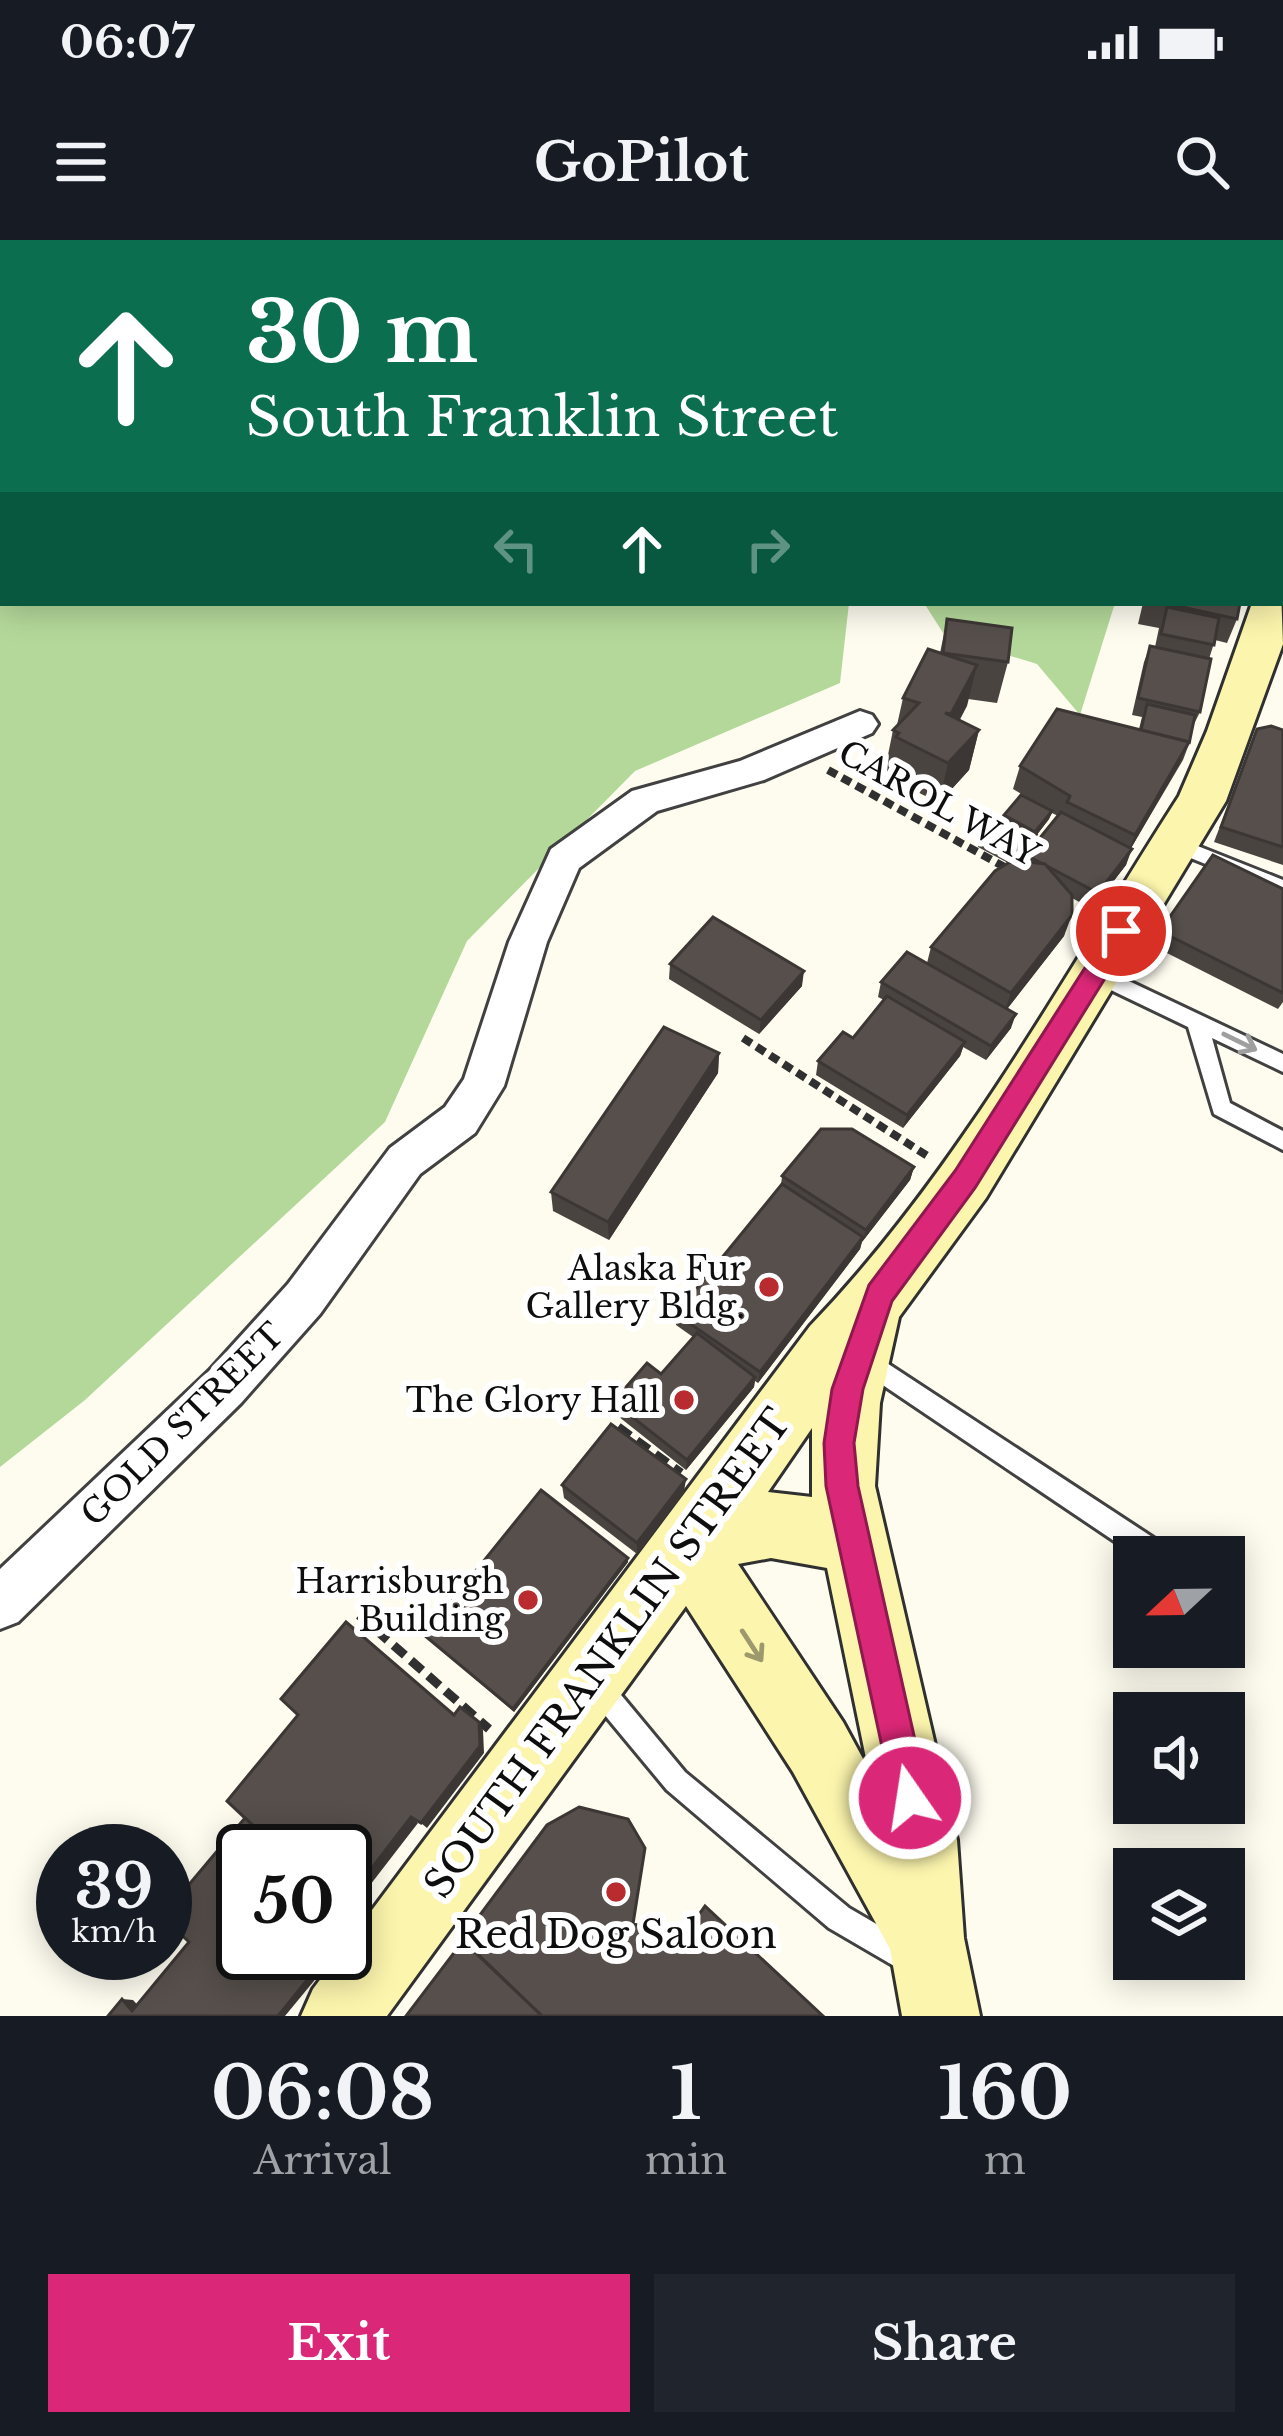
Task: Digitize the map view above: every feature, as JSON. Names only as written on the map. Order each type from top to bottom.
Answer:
[{"type":"main road","name":"SOUTH FRANKLIN STREET","points":[[340,2016],[832,1346],[880,1295],[965,1180],[1201,801],[1232,731],[1273,606]]},
{"type":"main road","name":"SOUTH FRANKLIN STREET","points":[[880,1295],[848,1389],[839,1443],[853,1546],[920,1840],[933,1975]]},
{"type":"main road","points":[[853,1546],[807,1525],[777,1522],[742,1528],[688,1548],[818,1747],[933,1975]]},
{"type":"street","name":"GOLD STREET","points":[[0,1604],[225,1387],[304,1299],[405,1161],[460,1120],[483,1086],[528,941],[564,859],[645,801],[752,771],[860,724]]},
{"type":"lane","points":[[1174,844],[1283,888]]},
{"type":"lane","points":[[1095,974],[1283,1063]]},
{"type":"lane","points":[[1197,1022],[1221,1108],[1283,1142]]},
{"type":"lane","points":[[860,1356],[1129,1536]]},
{"type":"lane","points":[[589,1678],[617,1704],[676,1781],[839,1918],[933,1975]]},
{"type":"path","name":"CAROL WAY","points":[[796,752],[1020,875]]},
{"type":"path","points":[[742,1039],[965,1180]]},
{"type":"path","points":[[617,1427],[685,1476]]},
{"type":"path","points":[[359,1615],[502,1741]]},
{"type":"green space","points":[[0,606],[849,606],[840,683],[635,771],[467,941],[385,1122],[85,1400],[0,1467]]},
{"type":"green space","points":[[926,606],[1114,606],[1080,715],[1037,664],[945,636]]},
{"type":"building","points":[[1177,606],[1239,606],[1237,619]]},
{"type":"building","points":[[1167,607],[1219,618],[1214,645],[1161,634]]},
{"type":"building","points":[[947,619],[1012,628],[1008,662],[943,653]]},
{"type":"building","points":[[1150,646],[1211,659],[1200,712],[1138,698]]},
{"type":"building","points":[[928,649],[977,665],[951,714],[945,713],[979,730],[948,763],[896,737],[899,733],[893,730],[919,703],[903,698]]},
{"type":"building","points":[[1147,704],[1195,715],[1189,744],[1141,730]]},
{"type":"building","points":[[1057,709],[1189,742],[1135,835],[1067,802],[1070,796],[1020,766]]},
{"type":"building","points":[[1257,729],[1283,730],[1283,847],[1221,827]]},
{"type":"building","points":[[1021,795],[1052,811],[1035,832],[1004,815]]},
{"type":"building","points":[[1061,812],[1132,849],[1098,893],[1026,855]]},
{"type":"building","points":[[1000,817],[1036,835],[1016,858],[981,839]]},
{"type":"building","points":[[1213,855],[1283,889],[1283,993],[1160,931]]},
{"type":"building","points":[[1013,860],[1045,864],[1072,895],[1072,915],[1011,993],[931,947],[995,871]]},
{"type":"building","points":[[713,917],[804,971],[761,1020],[670,964]]},
{"type":"building","points":[[907,952],[1016,1014],[991,1046],[881,982]]},
{"type":"building","points":[[887,996],[965,1042],[907,1115],[818,1061],[843,1032],[853,1038]]},
{"type":"building","points":[[664,1027],[719,1053],[608,1222],[551,1192]]},
{"type":"building","points":[[821,1129],[852,1129],[914,1167],[866,1230],[782,1176]]},
{"type":"building","name":"Alaska Fur Gallery Bldg.","points":[[782,1184],[863,1237],[760,1372],[676,1314]]},
{"type":"building","name":"The Glory Hall","points":[[697,1333],[755,1377],[687,1460],[613,1402],[647,1363],[661,1374]]},
{"type":"building","points":[[611,1424],[686,1479],[637,1543],[562,1485]]},
{"type":"building","name":"Harrisburgh Building","points":[[541,1490],[628,1558],[513,1709],[424,1635]]},
{"type":"building","points":[[346,1622],[454,1715],[460,1707],[479,1722],[480,1746],[421,1823],[411,1817],[372,1868],[372,1824],[251,1824],[227,1801],[298,1715],[281,1699]]},
{"type":"building","points":[[579,1807],[628,1819],[645,1848],[633,1924],[685,1934],[705,1906],[823,2016],[542,2016],[462,1939],[547,1825]]},
{"type":"building","points":[[216,1852],[216,1980],[307,1980],[278,2016],[108,2016],[122,1999],[132,2011],[158,1980],[192,1980],[192,1881]]},
{"type":"building","points":[[463,1941],[542,2016],[406,2016]]},
{"type":"place","name":"Alaska Fur Gallery Bldg.","points":[[769,1287]]},
{"type":"place","name":"The Glory Hall","points":[[684,1400]]},
{"type":"place","name":"Harrisburgh Building","points":[[528,1600]]},
{"type":"place","name":"Red Dog Saloon","points":[[616,1892]]},
{"type":"route","points":[[910,1798],[842,1486],[839,1443],[848,1389],[880,1295],[965,1180],[1121,931]]}]
